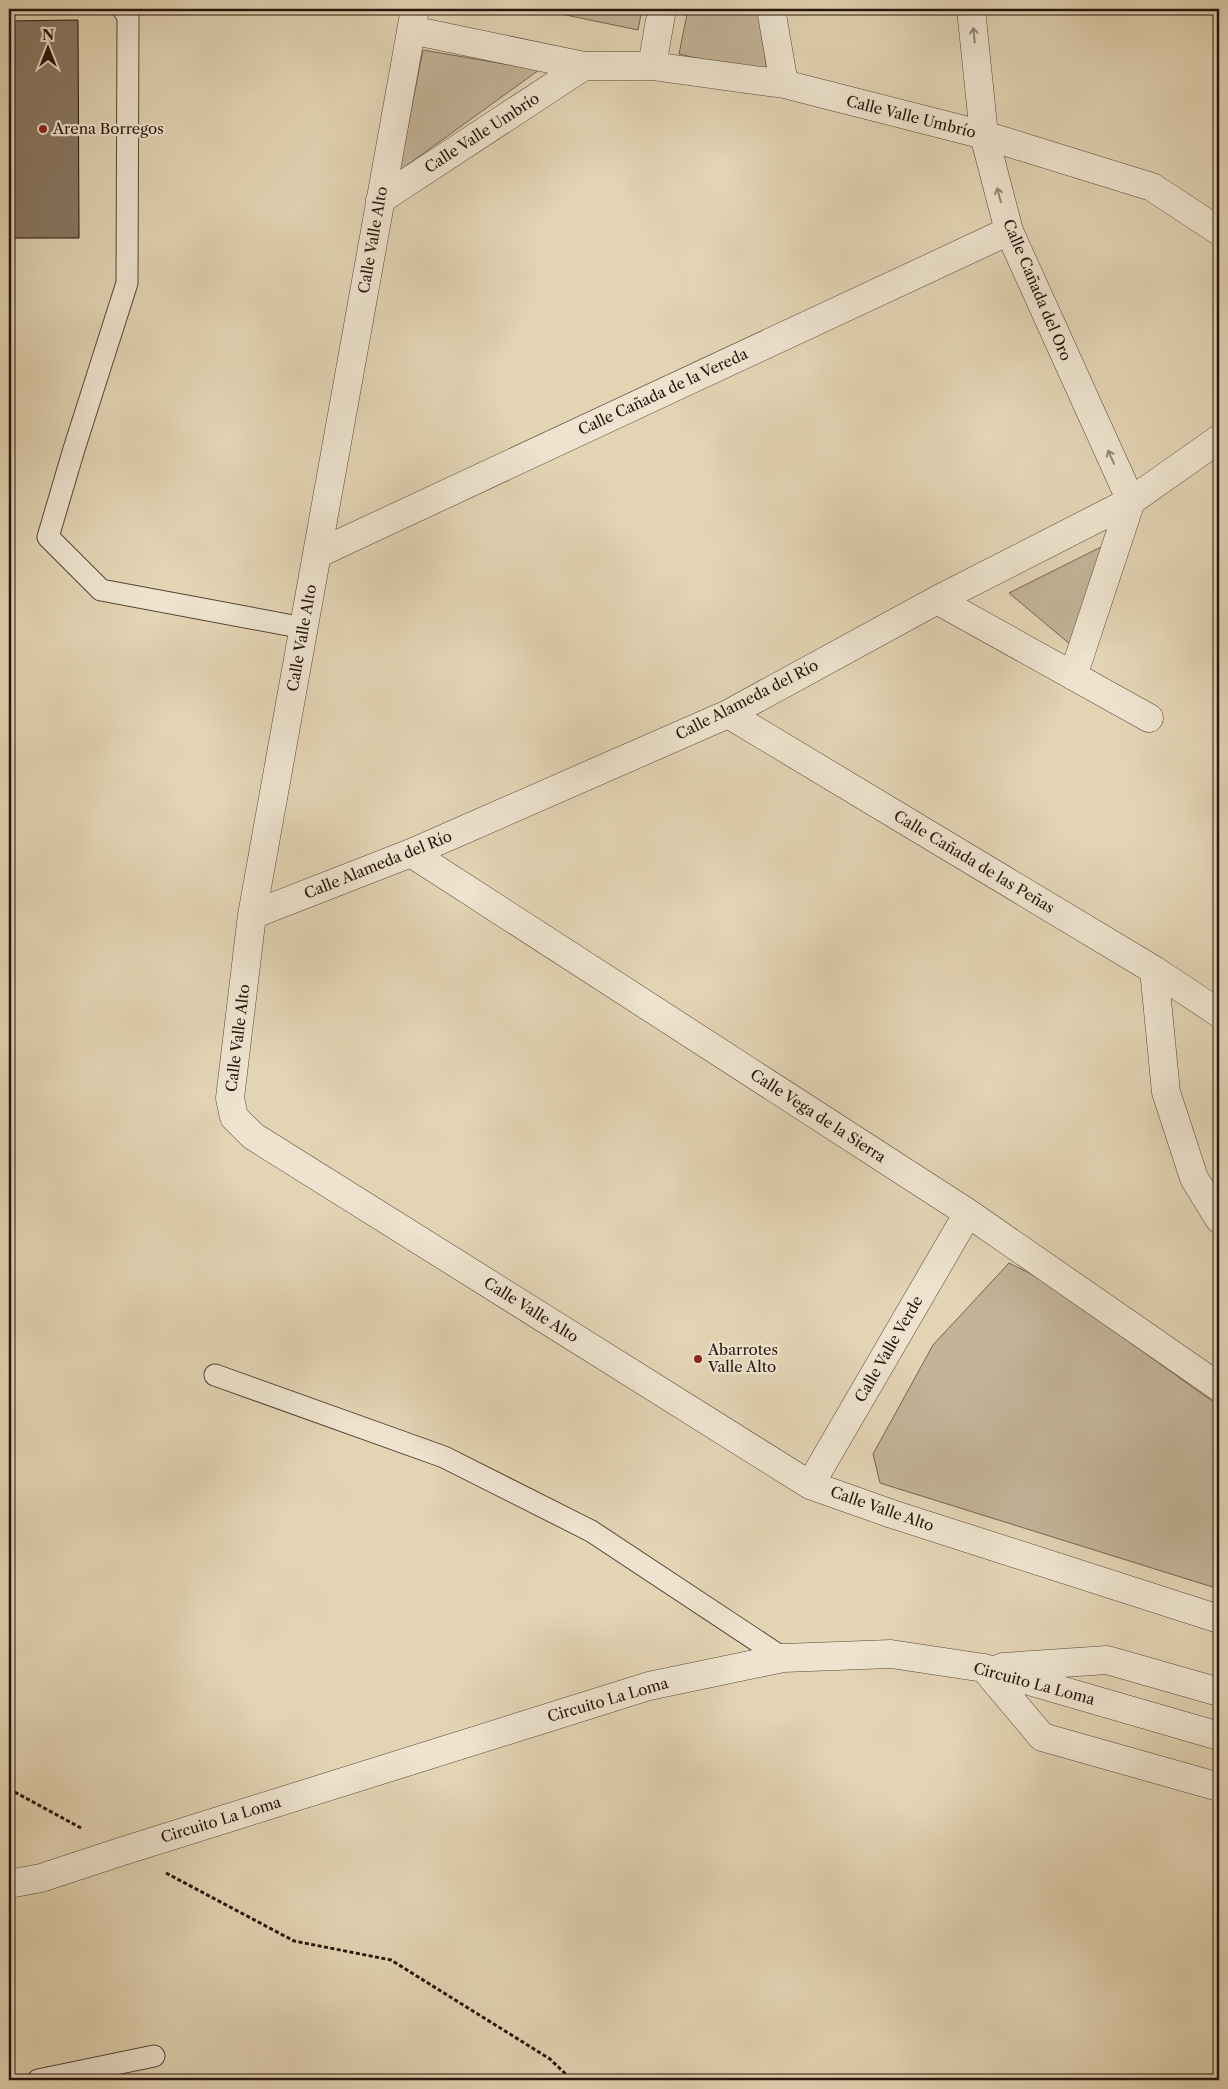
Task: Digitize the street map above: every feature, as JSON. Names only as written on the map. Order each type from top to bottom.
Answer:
[{"type":"street","points":[[652,66],[662,9]]},
{"type":"street","points":[[771,9],[784,84]]},
{"type":"street","name":"Calle Cañada del Oro","points":[[971,9],[984,135],[1008,231],[1131,501]]},
{"type":"street","name":"Calle Valle Alto","points":[[413,20],[252,915],[230,1098],[234,1117],[252,1136],[810,1485],[901,1517],[1219,1619]]},
{"type":"street","name":"Calle Valle Umbrío","points":[[413,20],[584,66],[652,66],[784,84],[984,135],[1152,187],[1219,231]]},
{"type":"street","name":"Calle Valle Umbrío","points":[[380,200],[584,66]]},
{"type":"street","name":"Calle Cañada de la Vereda","points":[[317,554],[1008,231]]},
{"type":"street","name":"Calle Alameda del Río","points":[[252,915],[411,853],[728,714],[937,600],[1131,501],[1216,448]]},
{"type":"street","points":[[1073,676],[1131,501]]},
{"type":"street","points":[[937,600],[1149,718]]},
{"type":"street","name":"Calle Cañada de las Peñas","points":[[728,714],[1154,970],[1219,1013]]},
{"type":"street","name":"Calle Vega de la Sierra","points":[[411,853],[968,1214],[1219,1386]]},
{"type":"street","points":[[1154,970],[1166,1092],[1194,1178],[1219,1219]]},
{"type":"street","name":"Calle Valle Verde","points":[[810,1485],[968,1214]]},
{"type":"street","name":"Circuito La Loma","points":[[9,1884],[41,1878],[123,1850],[649,1686],[783,1658],[891,1654],[984,1668],[1219,1736]]},
{"type":"street","points":[[984,1668],[1107,1660],[1219,1692]]},
{"type":"street","points":[[984,1668],[1042,1737],[1219,1787]]},
{"type":"lane","points":[[122,9],[128,17],[127,283],[48,537],[101,590],[304,628]]},
{"type":"lane","points":[[215,1375],[444,1457],[591,1531],[783,1658]]},
{"type":"lane","points":[[38,2080],[154,2056]]},
{"type":"path","points":[[9,1789],[294,1941],[392,1960],[550,2059],[572,2080]]},
{"type":"shaded area","points":[[537,9],[642,9],[638,30]]},
{"type":"shaded area","points":[[688,9],[760,9],[767,74],[679,54]]},
{"type":"shaded area","points":[[423,50],[539,70],[399,171]]},
{"type":"shaded area","points":[[1107,544],[1077,650],[1009,593]]},
{"type":"shaded area","points":[[1009,1263],[1043,1280],[1219,1406],[1219,1589],[880,1483],[873,1454],[933,1345]]},
{"type":"building","name":"Arena Borregos","points":[[78,20],[79,238],[9,238],[9,21]]},
{"type":"place","name":"Arena Borregos","points":[[43,129]]},
{"type":"place","name":"Abarrotes Valle Alto","points":[[698,1359]]}]
